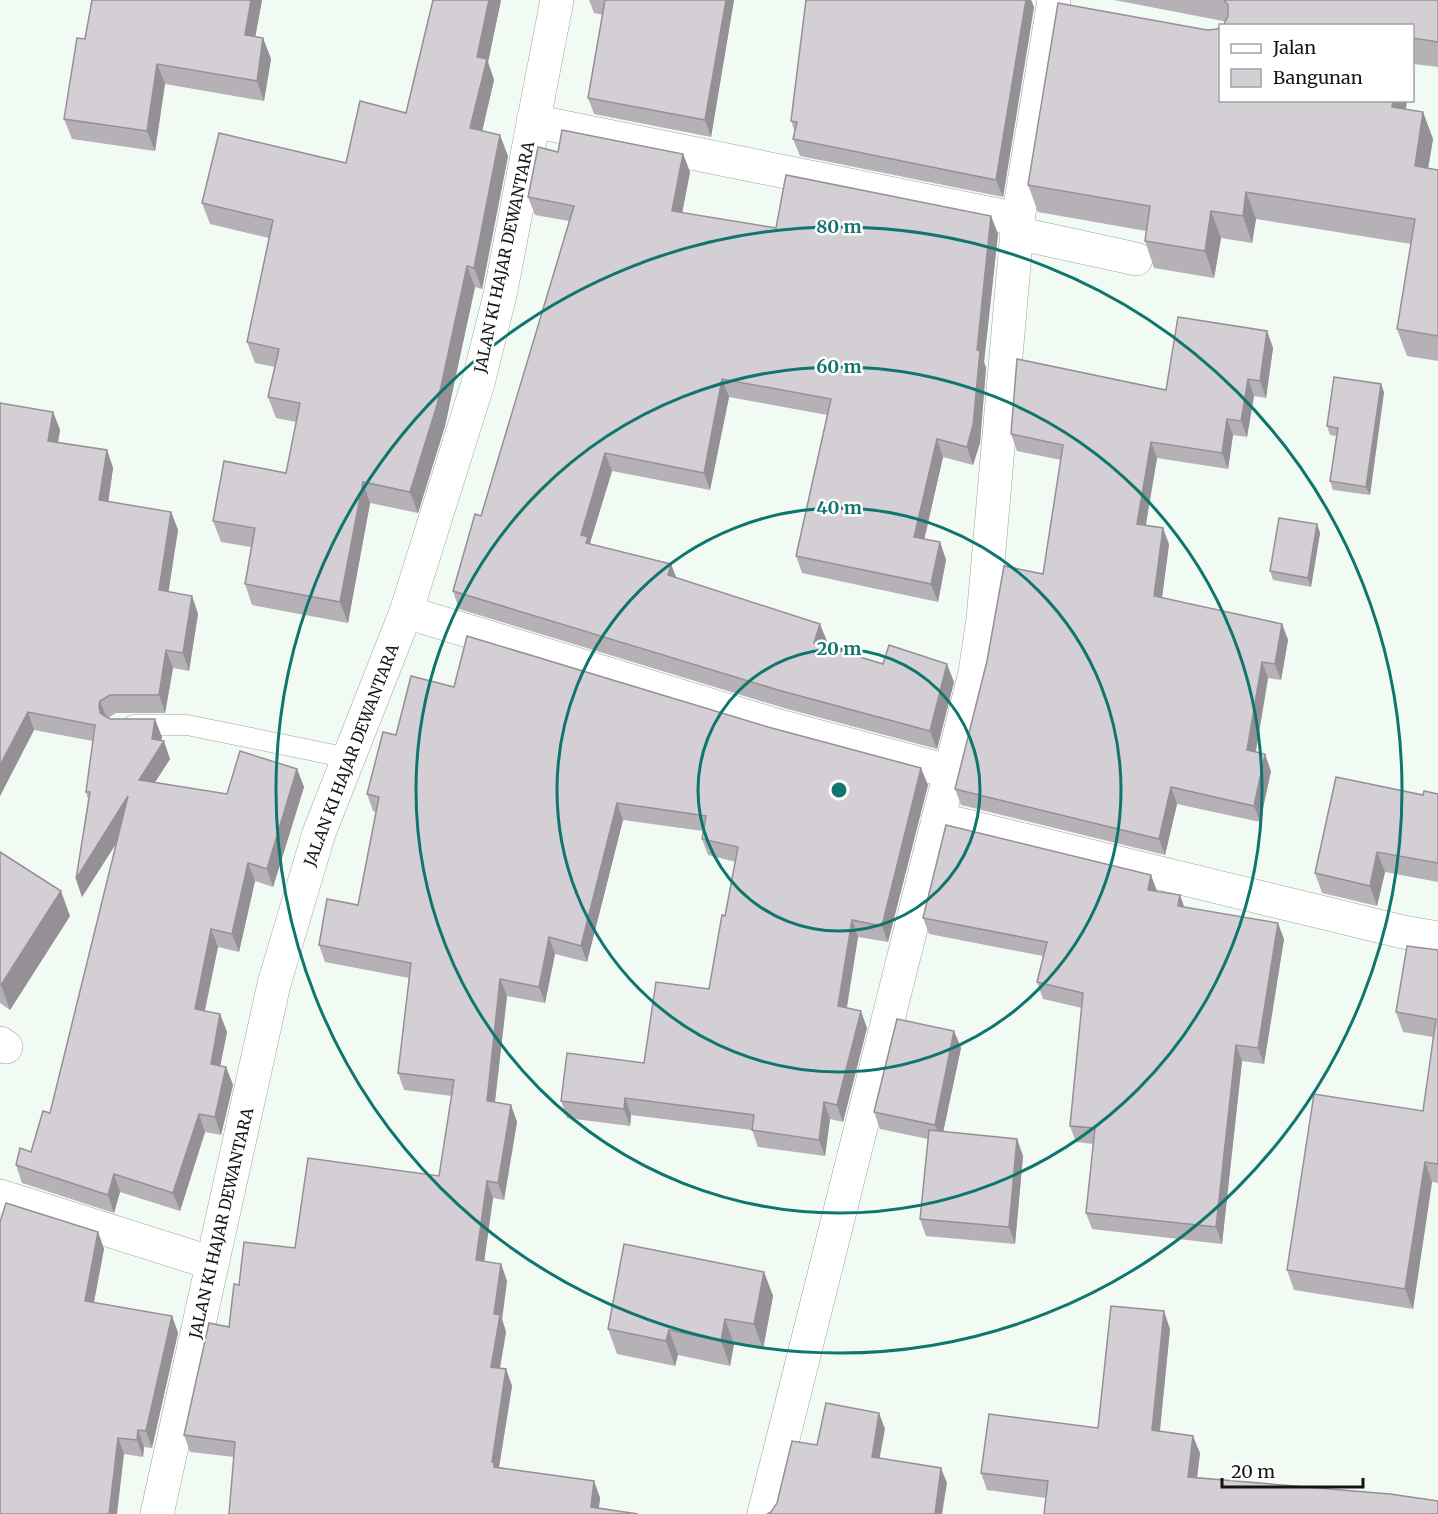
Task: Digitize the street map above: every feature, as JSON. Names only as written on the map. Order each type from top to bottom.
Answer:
[{"type":"street","name":"JALAN KI HAJAR DEWANTARA","points":[[157,1514],[274,984],[319,833],[406,612],[478,382],[500,295],[557,0]]},
{"type":"street","points":[[764,1514],[975,673],[983,619],[1018,226],[1054,4],[1087,14]]},
{"type":"street","points":[[533,121],[1018,226],[1136,260]]},
{"type":"street","points":[[406,612],[779,726],[951,772]]},
{"type":"street","points":[[938,819],[1403,932],[1438,938]]},
{"type":"street","points":[[0,1196],[212,1263]]},
{"type":"lane","points":[[117,725],[187,725],[349,758]]},
{"type":"building","points":[[92,0],[251,0],[245,35],[263,38],[257,81],[157,64],[147,131],[64,119],[77,38],[85,39]]},
{"type":"building","points":[[433,0],[489,0],[477,57],[487,59],[470,128],[500,135],[474,268],[467,266],[437,405],[410,492],[363,482],[340,602],[245,584],[255,528],[213,521],[224,461],[286,473],[300,403],[268,397],[279,349],[247,342],[273,220],[202,203],[219,133],[346,163],[360,101],[406,113]]},
{"type":"building","points":[[605,0],[726,0],[705,120],[588,98]]},
{"type":"building","points":[[806,0],[1026,0],[996,180],[793,139],[797,122],[791,121]]},
{"type":"building","points":[[1224,0],[1438,0],[1438,42],[1414,38],[1414,24],[1224,24],[1228,16],[1228,5]]},
{"type":"building","points":[[1058,3],[1207,30],[1219,28],[1219,102],[1393,102],[1392,107],[1423,112],[1415,166],[1438,170],[1438,336],[1397,329],[1415,219],[1246,192],[1243,216],[1211,211],[1205,251],[1145,241],[1150,206],[1028,185]]},
{"type":"building","points":[[562,130],[683,154],[672,211],[776,228],[786,175],[991,216],[977,350],[980,351],[973,425],[967,447],[937,439],[914,537],[940,542],[931,584],[796,556],[831,399],[722,379],[704,473],[605,453],[581,535],[588,537],[586,543],[671,564],[668,575],[820,624],[814,643],[883,664],[889,645],[947,664],[930,731],[778,690],[453,591],[475,514],[481,516],[574,206],[528,197],[538,147],[558,152]]},
{"type":"building","points":[[1178,317],[1267,331],[1260,381],[1248,379],[1241,421],[1227,419],[1222,453],[1151,442],[1137,524],[1163,528],[1154,596],[1282,624],[1275,664],[1262,662],[1247,750],[1265,754],[1254,806],[1171,787],[1159,839],[955,789],[987,661],[1004,566],[1043,574],[1063,445],[1011,434],[1017,359],[1166,390]]},
{"type":"building","points":[[1334,377],[1381,384],[1366,487],[1330,481],[1338,428],[1327,426]]},
{"type":"building","points":[[0,403],[53,412],[48,441],[107,450],[99,500],[171,512],[159,590],[192,596],[183,653],[166,650],[159,695],[110,695],[100,701],[99,706],[100,713],[110,719],[155,719],[152,739],[164,741],[139,780],[227,794],[240,751],[297,769],[267,869],[248,863],[232,934],[211,929],[195,1009],[220,1014],[211,1064],[226,1067],[215,1117],[199,1114],[173,1193],[114,1174],[108,1195],[16,1165],[20,1148],[31,1152],[43,1111],[50,1113],[128,796],[76,879],[90,792],[86,792],[95,725],[28,712],[0,765]]},
{"type":"building","points":[[1279,518],[1317,524],[1308,578],[1270,571]]},
{"type":"building","points":[[467,636],[768,727],[921,768],[882,926],[852,920],[838,1006],[861,1011],[837,1105],[824,1102],[819,1140],[752,1130],[754,1115],[625,1098],[624,1109],[561,1101],[567,1053],[644,1063],[656,982],[709,989],[722,915],[725,916],[738,847],[702,839],[706,816],[617,803],[581,946],[549,937],[539,987],[500,979],[487,1101],[511,1105],[498,1183],[487,1181],[476,1260],[501,1264],[494,1314],[500,1315],[491,1367],[506,1369],[492,1462],[494,1462],[494,1467],[594,1481],[591,1507],[638,1514],[229,1514],[235,1442],[184,1435],[209,1323],[229,1327],[234,1284],[239,1285],[244,1242],[295,1248],[308,1158],[439,1176],[454,1080],[398,1073],[411,963],[319,945],[327,899],[358,905],[379,797],[367,794],[383,732],[396,735],[411,676],[454,687]]},
{"type":"building","points":[[1336,777],[1423,795],[1424,791],[1438,794],[1438,863],[1377,852],[1370,886],[1315,873]]},
{"type":"building","points":[[946,825],[1151,875],[1148,890],[1180,895],[1178,906],[1278,923],[1258,1048],[1236,1045],[1216,1227],[1086,1213],[1095,1128],[1070,1126],[1083,993],[1037,982],[1047,942],[923,918]]},
{"type":"building","points":[[0,852],[61,891],[1,985],[0,984]]},
{"type":"building","points":[[1407,946],[1438,950],[1438,1164],[1425,1162],[1405,1289],[1287,1270],[1314,1094],[1423,1111],[1436,1019],[1396,1012]]},
{"type":"building","points":[[897,1019],[954,1031],[935,1125],[874,1112]]},
{"type":"building","points":[[929,1130],[1017,1139],[1009,1227],[920,1219]]},
{"type":"building","points":[[6,1203],[98,1232],[85,1301],[172,1316],[146,1431],[138,1430],[137,1440],[118,1438],[109,1514],[0,1514],[0,1222]]},
{"type":"building","points":[[624,1244],[764,1272],[754,1324],[725,1319],[721,1341],[669,1330],[666,1341],[608,1329]]},
{"type":"building","points":[[1111,1306],[1164,1311],[1152,1430],[1193,1436],[1188,1477],[1390,1494],[1438,1501],[1438,1514],[1044,1514],[1048,1481],[981,1473],[989,1414],[1098,1428]]},
{"type":"building","points":[[826,1403],[879,1413],[872,1457],[941,1468],[935,1514],[767,1514],[777,1503],[792,1441],[817,1445]]}]
